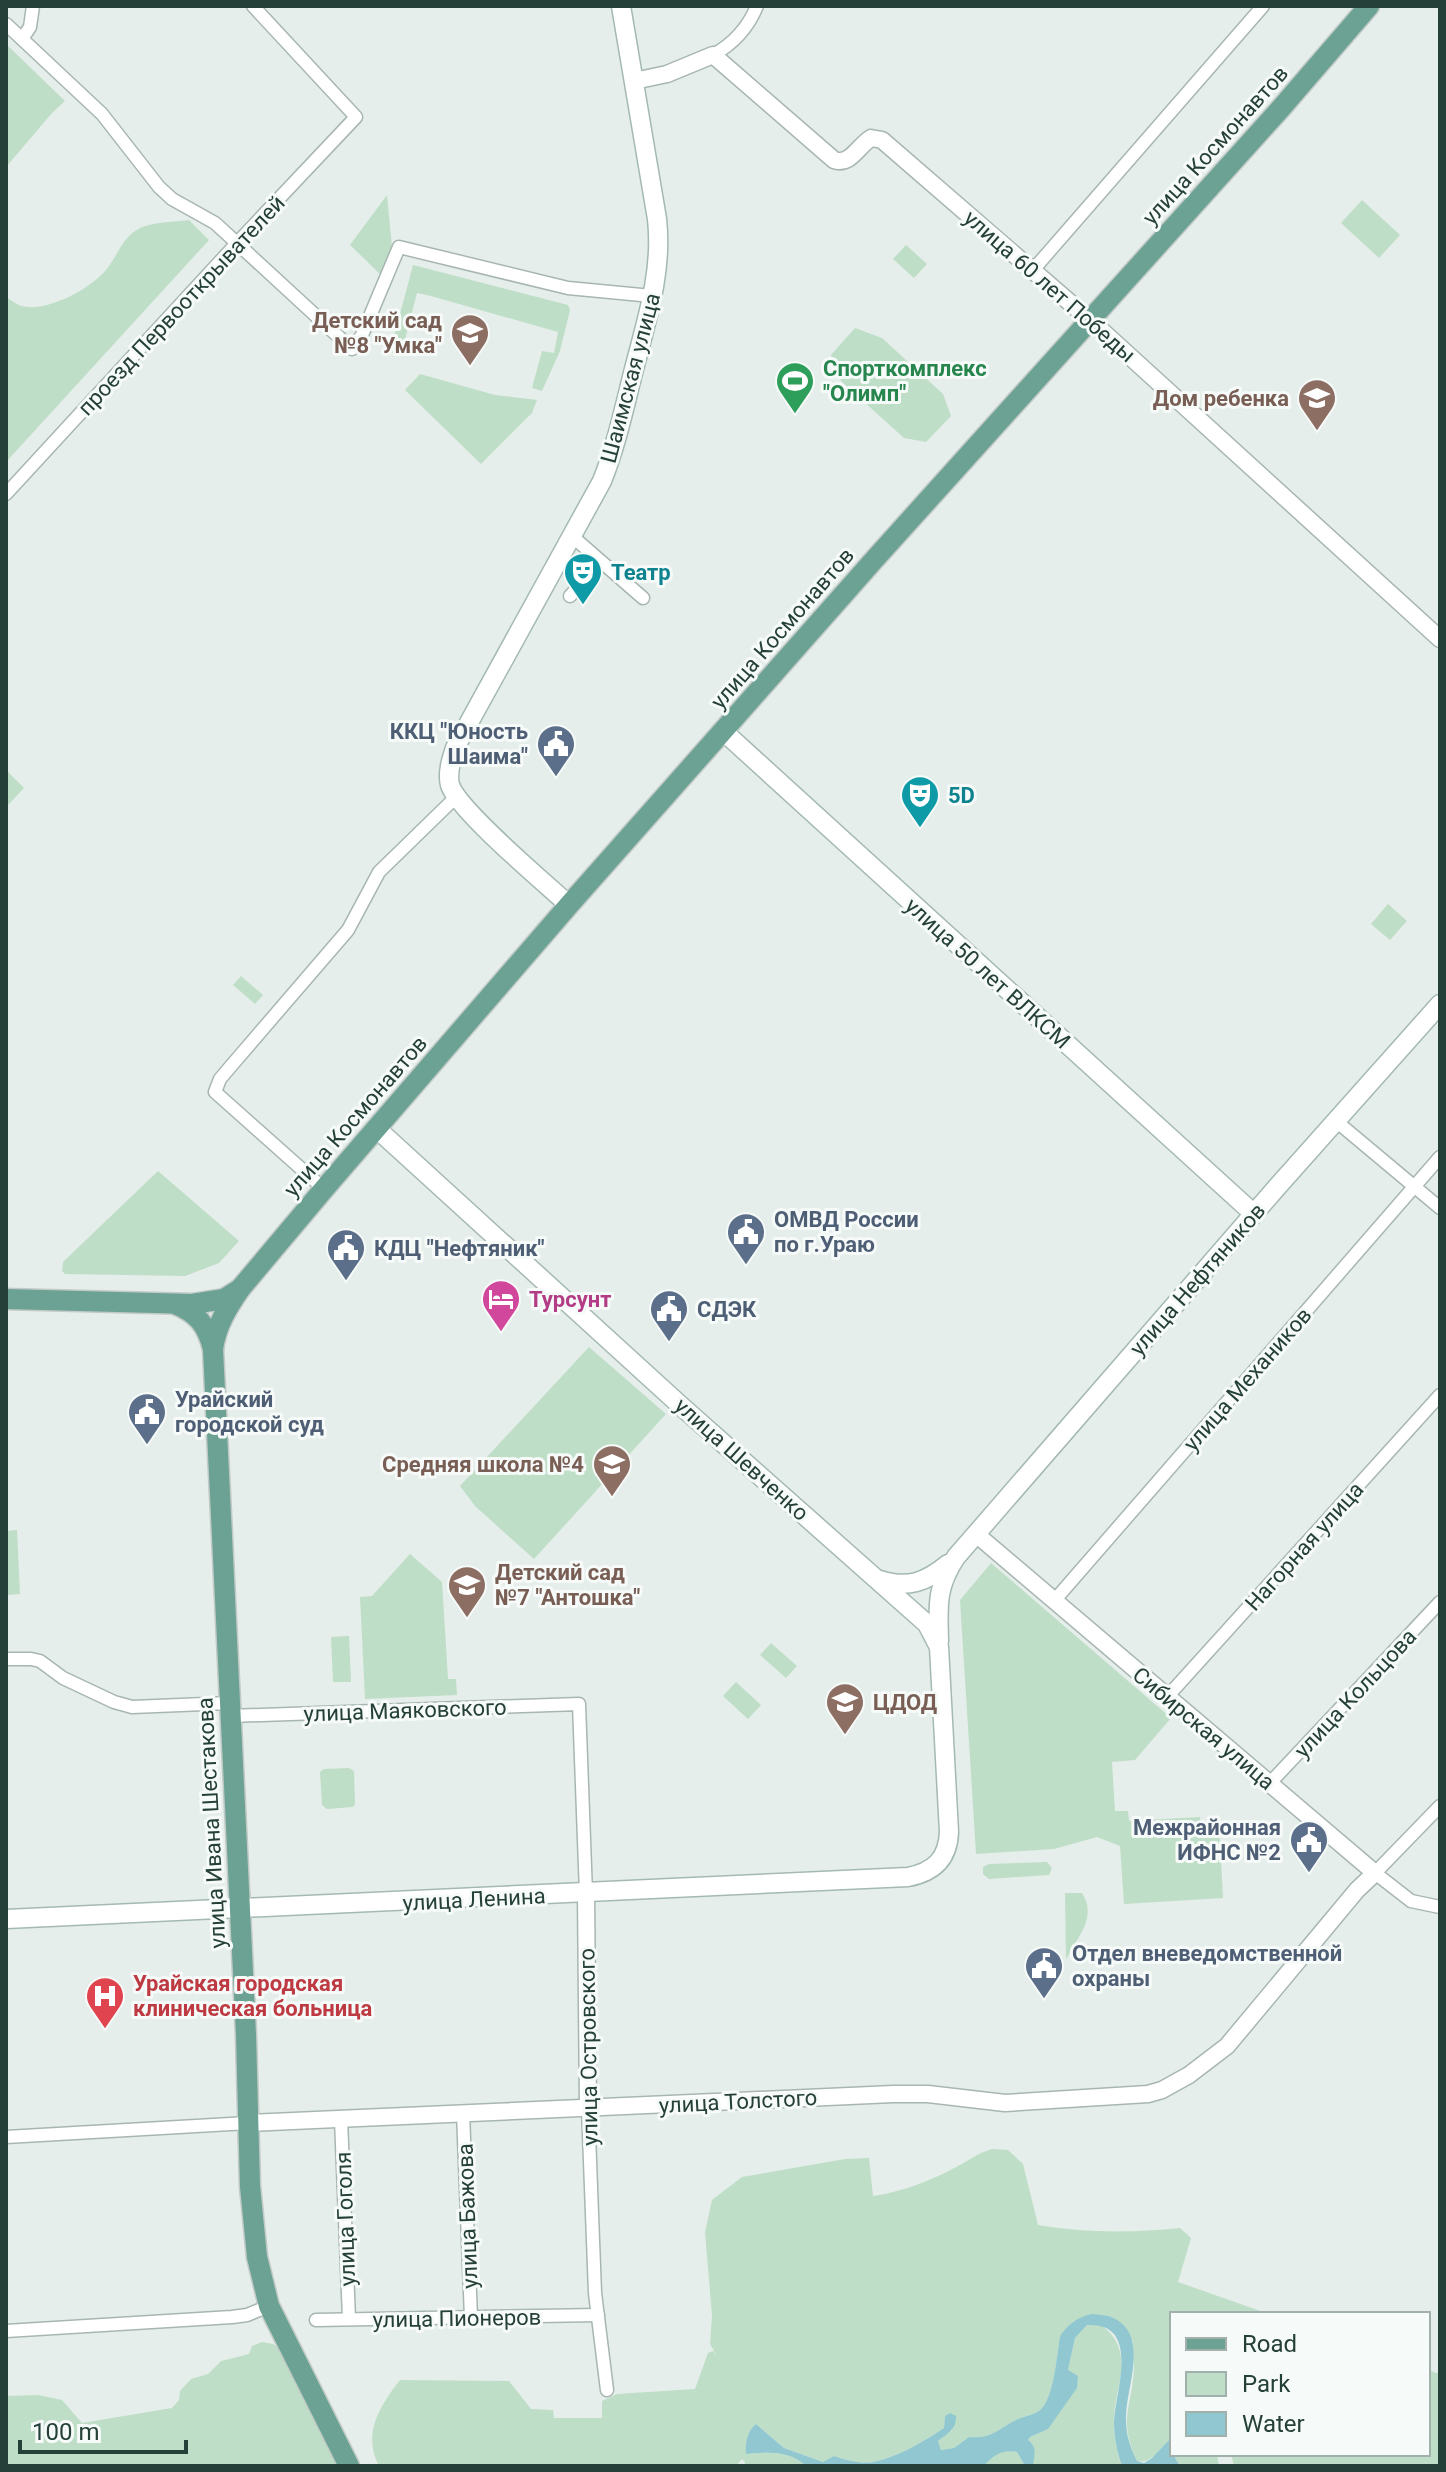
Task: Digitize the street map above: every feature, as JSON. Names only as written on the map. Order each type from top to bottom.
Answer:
[{"type":"main road","name":"Шаимская улица","points":[[456,797],[449,774],[455,748],[573,537],[607,469],[658,269],[659,237],[621,6]]},
{"type":"main road","name":"улица Космонавтов","points":[[213,1349],[215,1334],[240,1289],[376,1128],[569,905],[1369,6]]},
{"type":"main road","name":"улица 50 лет ВЛКСМ","points":[[723,731],[1254,1214]]},
{"type":"main road","points":[[456,797],[569,905]]},
{"type":"main road","name":"улица Нефтяников","points":[[878,1579],[899,1585],[919,1583],[956,1557],[1440,1004]]},
{"type":"main road","name":"улица Шевченко","points":[[376,1128],[927,1624],[939,1647]]},
{"type":"main road","points":[[6,1299],[175,1304],[213,1302],[240,1289]]},
{"type":"main road","points":[[175,1304],[203,1323],[213,1349]]},
{"type":"main road","name":"улица Ивана Шестакова","points":[[213,1349],[248,2123],[257,2257],[269,2306],[349,2466]]},
{"type":"main road","name":"улица Нефтяников","points":[[939,1647],[939,1594],[943,1579],[956,1557]]},
{"type":"main road","name":"улица Ленина","points":[[6,1919],[908,1877],[931,1870],[946,1855],[949,1832],[939,1647]]},
{"type":"street","points":[[22,39],[30,27],[33,6]]},
{"type":"street","name":"проезд Первооткрывателей","points":[[6,494],[356,117],[253,6]]},
{"type":"street","points":[[634,81],[667,74],[723,49],[739,35],[757,6]]},
{"type":"street","points":[[1033,270],[1263,6]]},
{"type":"street","points":[[6,24],[102,114],[159,187],[172,199],[215,223],[352,349],[362,335],[399,247],[568,288],[652,296]]},
{"type":"street","name":"улица 60 лет Победы","points":[[713,55],[839,163],[847,161],[871,138],[882,140],[1090,320],[1440,639]]},
{"type":"street","points":[[573,537],[643,598]]},
{"type":"street","points":[[570,596],[601,562]]},
{"type":"street","points":[[324,1189],[215,1092],[217,1085],[348,930],[374,877],[456,797]]},
{"type":"street","points":[[1336,1121],[1440,1208]]},
{"type":"street","name":"улица Механиков","points":[[1054,1601],[1440,1157]]},
{"type":"street","name":"Нагорная улица","points":[[1167,1697],[1440,1395]]},
{"type":"street","name":"Сибирская улица","points":[[976,1534],[1375,1873],[1411,1901],[1440,1907]]},
{"type":"street","name":"улица Кольцова","points":[[1270,1783],[1440,1602]]},
{"type":"street","name":"улица Маяковского","points":[[6,1659],[40,1661],[63,1678],[132,1707],[230,1710],[579,1704]]},
{"type":"street","name":"улица Островского","points":[[579,1704],[593,2259],[607,2390]]},
{"type":"street","points":[[1375,1873],[1440,1806]]},
{"type":"street","name":"улица Толстого","points":[[6,2137],[915,2093],[990,2103],[1148,2094],[1189,2075],[1227,2046],[1302,1953],[1375,1873]]},
{"type":"street","name":"улица Бажова","points":[[463,2113],[471,2318]]},
{"type":"street","name":"улица Гоголя","points":[[341,2119],[349,2319]]},
{"type":"street","points":[[6,2331],[232,2317],[269,2306]]},
{"type":"street","name":"улица Пионеров","points":[[316,2320],[598,2315]]},
{"type":"green space","points":[[6,44],[65,101],[6,167]]},
{"type":"green space","points":[[387,195],[392,247],[380,274],[350,245]]},
{"type":"green space","points":[[1362,200],[1400,235],[1379,258],[1341,223]]},
{"type":"green space","points":[[189,220],[209,240],[6,462],[6,297],[20,305],[32,307],[57,302],[82,290],[102,274],[125,240],[140,228]]},
{"type":"green space","points":[[906,245],[927,264],[914,278],[893,259]]},
{"type":"green space","points":[[413,265],[568,305],[570,310],[560,351],[542,391],[532,388],[542,351],[554,353],[558,332],[431,296],[417,293],[401,355],[390,352]]},
{"type":"green space","points":[[855,328],[882,338],[943,394],[951,416],[926,442],[904,438],[841,381],[831,355]]},
{"type":"green space","points":[[420,374],[495,395],[537,400],[532,413],[481,464],[405,390]]},
{"type":"green space","points":[[6,770],[24,788],[8,805],[6,803]]},
{"type":"green space","points":[[1388,904],[1407,921],[1390,940],[1371,924]]},
{"type":"green space","points":[[241,976],[263,995],[255,1004],[233,985]]},
{"type":"green space","points":[[158,1171],[239,1241],[219,1263],[185,1276],[65,1274],[62,1271],[63,1262]]},
{"type":"green space","points":[[589,1347],[666,1414],[534,1559],[475,1506],[460,1486]]},
{"type":"green space","points":[[17,1530],[20,1594],[6,1595],[6,1531]]},
{"type":"green space","points":[[410,1554],[442,1582],[448,1679],[456,1679],[457,1695],[365,1699],[360,1597],[372,1596]]},
{"type":"green space","points":[[991,1563],[1171,1718],[1135,1760],[1112,1762],[1115,1811],[1128,1811],[1129,1821],[1200,1817],[1201,1825],[1219,1824],[1223,1898],[1124,1904],[1120,1846],[1097,1837],[1054,1849],[976,1854],[960,1600]]},
{"type":"green space","points":[[349,1636],[351,1682],[333,1682],[331,1637]]},
{"type":"green space","points":[[771,1643],[797,1666],[786,1678],[760,1655]]},
{"type":"green space","points":[[736,1682],[761,1705],[748,1719],[723,1696]]},
{"type":"green space","points":[[349,1768],[354,1771],[355,1804],[353,1807],[327,1809],[322,1805],[320,1772],[324,1769]]},
{"type":"green space","points":[[1047,1862],[1052,1868],[1049,1875],[989,1879],[983,1874],[983,1867],[989,1864]]},
{"type":"green space","points":[[1065,1893],[1082,1893],[1088,1911],[1084,1927],[1066,1960]]},
{"type":"green space","points":[[992,2149],[1008,2150],[1023,2164],[1038,2225],[1109,2231],[1180,2228],[1191,2238],[1178,2282],[1263,2312],[1170,2312],[1170,2439],[1147,2460],[1137,2461],[1128,2434],[1133,2341],[1092,2314],[1060,2336],[1052,2384],[1042,2408],[988,2435],[969,2437],[954,2448],[941,2450],[938,2441],[952,2430],[945,2417],[944,2428],[928,2439],[892,2457],[868,2462],[834,2456],[823,2462],[784,2448],[756,2424],[747,2438],[747,2454],[786,2455],[806,2466],[744,2466],[742,2459],[736,2466],[379,2466],[374,2454],[373,2431],[380,2410],[400,2380],[509,2381],[531,2409],[553,2410],[554,2418],[602,2418],[602,2401],[617,2394],[695,2389],[708,2353],[713,2351],[717,2356],[710,2344],[712,2316],[705,2232],[712,2200],[742,2177],[845,2159],[869,2158],[873,2196],[928,2181]]},
{"type":"green space","points":[[1100,2324],[1112,2335],[1121,2358],[1114,2423],[1122,2466],[1033,2466],[1028,2440],[1048,2429],[1075,2338],[1087,2325]]},
{"type":"green space","points":[[262,2342],[273,2344],[284,2352],[337,2466],[6,2466],[6,2396],[38,2395],[62,2400],[82,2423],[172,2408],[179,2400],[180,2391],[191,2379],[208,2374],[221,2361],[249,2354],[252,2346]]},
{"type":"green space","points":[[1430,2371],[1440,2374],[1440,2466],[1234,2466],[1232,2456],[1430,2456]]},
{"type":"green space","points":[[1006,2450],[1017,2452],[1025,2466],[984,2466],[993,2456]]},
{"type":"green space","points":[[1174,2456],[1217,2456],[1219,2466],[1180,2466]]},
{"type":"water","points":[[1092,2314],[1111,2317],[1123,2325],[1130,2336],[1134,2363],[1126,2425],[1137,2461],[1144,2463],[1152,2458],[1170,2439],[1170,2456],[1174,2456],[1180,2466],[1122,2466],[1114,2422],[1122,2361],[1120,2346],[1115,2335],[1104,2327],[1087,2325],[1075,2338],[1068,2370],[1078,2376],[1077,2388],[1048,2429],[1028,2440],[1034,2449],[1033,2466],[1025,2466],[1017,2452],[1012,2451],[999,2454],[984,2466],[806,2466],[786,2455],[746,2454],[746,2442],[756,2424],[784,2448],[823,2462],[834,2456],[863,2462],[892,2457],[944,2428],[945,2416],[950,2413],[956,2416],[956,2421],[951,2431],[938,2441],[941,2450],[954,2448],[969,2437],[993,2434],[1042,2408],[1052,2384],[1060,2336],[1082,2317]]},
{"type":"place","name":"Детский сад №8 \"Умка\"","points":[[470,367]]},
{"type":"place","name":"Спорткомплекс \"Олимп\"","points":[[795,415]]},
{"type":"place","name":"Дом ребенка","points":[[1317,432]]},
{"type":"place","name":"Театр","points":[[583,606]]},
{"type":"place","name":"ККЦ \"Юность Шаима\"","points":[[556,778]]},
{"type":"place","name":"5D","points":[[920,829]]},
{"type":"place","name":"ОМВД России по г.Ураю","points":[[746,1266]]},
{"type":"place","name":"КДЦ \"Нефтяник\"","points":[[346,1282]]},
{"type":"place","name":"Турсунт","points":[[501,1333]]},
{"type":"place","name":"СДЭК","points":[[669,1343]]},
{"type":"place","name":"Урайский городской суд","points":[[147,1446]]},
{"type":"place","name":"Средняя школа №4","points":[[612,1498]]},
{"type":"place","name":"Детский сад №7 \"Антошка\"","points":[[467,1619]]},
{"type":"place","name":"ЦДОД","points":[[845,1736]]},
{"type":"place","name":"Межрайонная ИФНС №2","points":[[1309,1874]]},
{"type":"place","name":"Отдел вневедомственной охраны","points":[[1044,2000]]},
{"type":"place","name":"Урайская городская клиническая больница","points":[[105,2030]]}]
